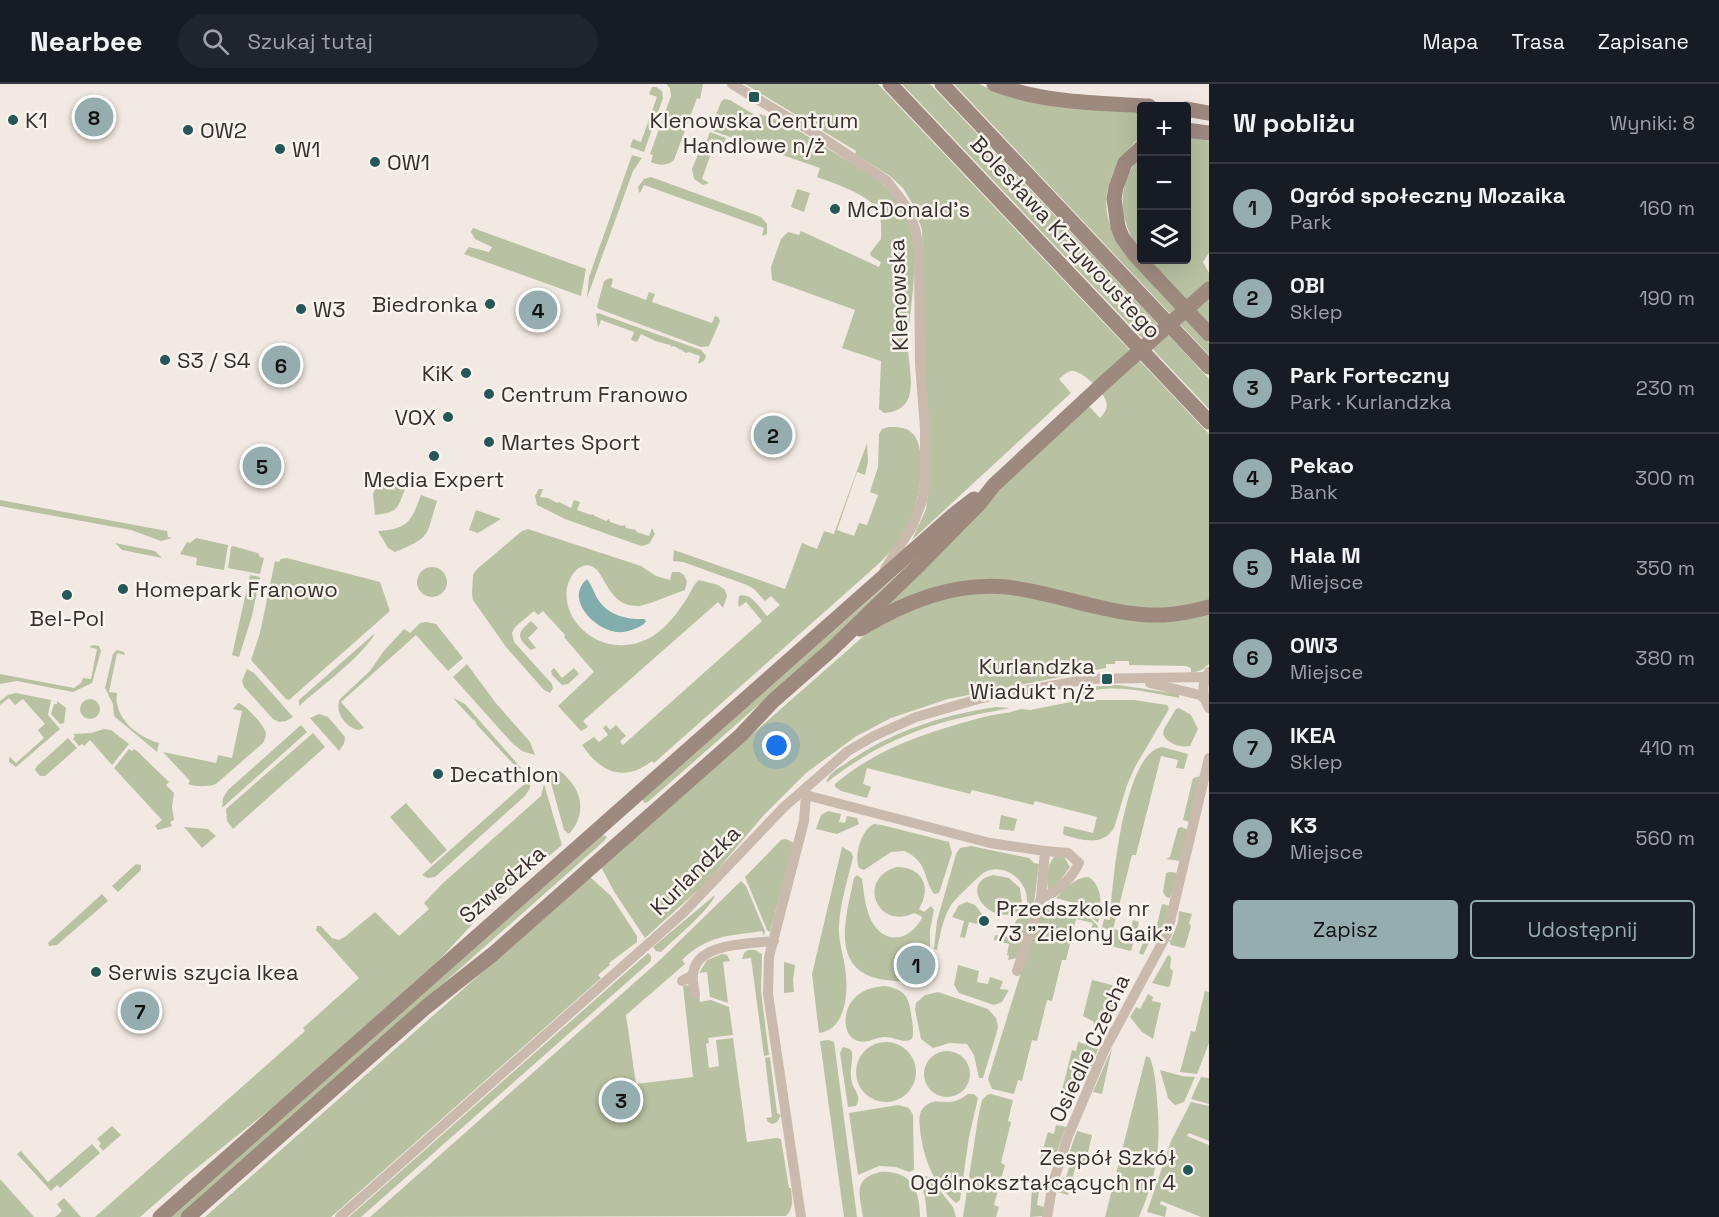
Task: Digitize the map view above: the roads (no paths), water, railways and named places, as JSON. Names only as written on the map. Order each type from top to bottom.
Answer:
[{"type":"main road","name":"Bolesława Krzywoustego","points":[[890,84],[1209,422]]},
{"type":"main road","name":"Bolesława Krzywoustego","points":[[942,84],[1209,368]]},
{"type":"main road","points":[[994,84],[1011,90],[1066,101],[1137,105]]},
{"type":"main road","points":[[1191,110],[1209,113]]},
{"type":"main road","points":[[1191,131],[1209,133]]},
{"type":"main road","points":[[1137,152],[1125,163],[1116,187],[1115,213],[1122,237],[1141,262],[1209,334]]},
{"type":"main road","points":[[831,650],[956,528],[994,485],[1088,396],[1209,289]]},
{"type":"main road","name":"Szwedzka","points":[[159,1217],[951,516],[994,485]]},
{"type":"main road","points":[[831,650],[892,609],[912,601],[972,587],[1007,587],[1126,612],[1153,615],[1209,608]]},
{"type":"main road","name":"Szwedzka","points":[[188,1217],[417,1015],[493,954],[574,883],[741,735],[773,700],[831,650]]},
{"type":"street","name":"Klenowska","points":[[732,84],[821,137],[887,181],[909,210],[916,232],[919,261],[920,364],[926,457],[924,492],[912,527],[874,585]]},
{"type":"street","name":"Kurlandzka","points":[[340,1217],[683,913],[848,751],[896,725],[939,709],[982,698],[1077,681],[1140,680],[1207,675]]},
{"type":"street","points":[[1207,675],[1203,688],[1207,703]]},
{"type":"street","name":"Kurlandzka","points":[[1140,680],[1200,695],[1207,703]]},
{"type":"street","name":"Osiedle Czecha","points":[[1047,1217],[1053,1183],[1068,1136],[1104,1051],[1167,934],[1209,759]]},
{"type":"street","points":[[801,1217],[768,994],[770,957],[804,821],[803,794],[990,843],[1068,853],[1078,863],[1076,869],[1052,894],[1041,898]]},
{"type":"street","points":[[1017,971],[1041,898],[1045,851]]},
{"type":"street","points":[[695,994],[693,975],[696,964],[703,955],[713,949],[774,941]]},
{"type":"street","points":[[682,981],[693,975]]},
{"type":"water","points":[[587,579],[600,602],[610,611],[623,617],[644,619],[646,621],[644,624],[631,630],[617,632],[608,630],[592,620],[585,612],[579,595]]},
{"type":"place","name":"Klenowska Centrum Handlowe n/ż","points":[[754,97]]},
{"type":"place","name":"K3","points":[[94,117]]},
{"type":"place","name":"K1","points":[[13,120]]},
{"type":"place","name":"OW2","points":[[188,130]]},
{"type":"place","name":"W1","points":[[280,149]]},
{"type":"place","name":"OW1","points":[[375,162]]},
{"type":"place","name":"McDonald's","points":[[835,209]]},
{"type":"place","name":"Biedronka","points":[[490,304]]},
{"type":"place","name":"W3","points":[[301,309]]},
{"type":"place","name":"Pekao","points":[[538,310]]},
{"type":"place","name":"S3 / S4","points":[[165,360]]},
{"type":"place","name":"OW3","points":[[281,365]]},
{"type":"place","name":"KiK","points":[[466,373]]},
{"type":"place","name":"Centrum Franowo","points":[[489,394]]},
{"type":"place","name":"VOX","points":[[448,417]]},
{"type":"place","name":"OBI","points":[[773,435]]},
{"type":"place","name":"Martes Sport","points":[[489,442]]},
{"type":"place","name":"Media Expert","points":[[434,456]]},
{"type":"place","name":"Hala M","points":[[262,466]]},
{"type":"place","name":"Homepark Franowo","points":[[123,589]]},
{"type":"place","name":"Bel-Pol","points":[[67,595]]},
{"type":"place","name":"Kurlandzka Wiadukt n/ż","points":[[1107,679]]},
{"type":"place","name":"Decathlon","points":[[438,774]]},
{"type":"place","name":"Przedszkole nr 73 \"Zielony Gaik\"","points":[[984,921]]},
{"type":"place","name":"Ogród społeczny Mozaika","points":[[916,965]]},
{"type":"place","name":"Serwis szycia Ikea","points":[[96,972]]},
{"type":"place","name":"IKEA","points":[[140,1011]]},
{"type":"place","name":"Park Forteczny","points":[[621,1100]]},
{"type":"place","name":"Zespół Szkół Ogólnokształcących nr 4","points":[[1188,1170]]}]
